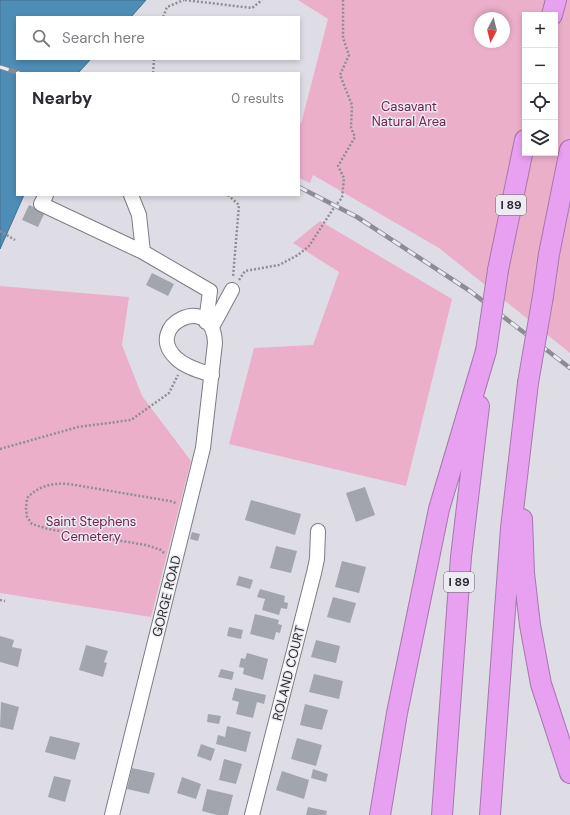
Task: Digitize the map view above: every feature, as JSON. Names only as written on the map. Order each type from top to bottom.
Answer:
[{"type":"highway","points":[[553,12],[556,0]]},
{"type":"highway","points":[[490,815],[511,528],[520,444],[548,254],[570,150]]},
{"type":"highway","name":"I 89","points":[[442,815],[461,557],[486,350],[498,270],[522,154]]},
{"type":"highway","points":[[380,815],[397,713],[439,509],[486,350]]},
{"type":"highway","points":[[520,444],[524,573],[530,625],[541,684],[570,773]]},
{"type":"street","points":[[45,196],[41,204],[143,252]]},
{"type":"street","points":[[131,196],[139,215],[143,252]]},
{"type":"street","name":"GORGE ROAD","points":[[112,815],[203,448],[215,343],[215,335],[209,324],[210,291],[143,252]]},
{"type":"street","points":[[212,375],[184,364],[171,354],[168,347],[168,332],[172,325],[185,317],[192,316],[200,318],[209,324],[232,290]]},
{"type":"street","name":"ROLAND COURT","points":[[252,815],[314,573],[317,558],[318,531]]},
{"type":"path","points":[[164,16],[168,7],[184,0],[252,8],[262,0]]},
{"type":"path","points":[[232,290],[245,271],[279,265],[298,255],[309,246],[335,206],[342,198],[344,178],[338,166],[355,137],[351,128],[352,106],[340,75],[348,55],[343,38],[343,0]]},
{"type":"path","points":[[153,72],[154,60]]},
{"type":"path","points":[[229,196],[239,205],[232,290]]},
{"type":"path","points":[[0,231],[15,240]]},
{"type":"path","points":[[0,449],[33,441],[78,427],[131,420],[169,393],[184,364]]},
{"type":"path","points":[[173,568],[169,557],[161,550],[146,545],[48,529],[32,524],[27,517],[27,498],[44,485],[56,483],[69,484],[170,501],[181,506],[187,516]]},
{"type":"path","points":[[0,600],[5,601]]},
{"type":"green space","name":"Casavant Natural Area","points":[[298,0],[570,0],[570,353],[439,248],[313,175],[310,183],[300,178],[300,124],[328,19]]},
{"type":"green space","points":[[320,221],[452,299],[406,486],[229,444],[254,348],[313,345],[339,272],[293,243]]},
{"type":"green space","name":"Saint Stephens Cemetery","points":[[0,286],[129,297],[122,345],[142,396],[191,461],[151,617],[0,593]]},
{"type":"water","points":[[0,0],[146,0],[132,16],[16,16],[16,60],[90,60],[79,72],[16,72],[16,196],[24,196],[0,249]]},
{"type":"building","points":[[29,205],[45,212],[38,227],[22,220]]},
{"type":"building","points":[[152,273],[174,284],[168,296],[146,285]]},
{"type":"building","points":[[365,487],[375,515],[356,522],[346,493]]},
{"type":"building","points":[[251,500],[301,514],[295,535],[245,520]]},
{"type":"building","points":[[192,532],[200,534],[198,541],[190,539]]},
{"type":"building","points":[[276,546],[297,551],[291,573],[270,568]]},
{"type":"building","points":[[342,561],[366,567],[359,593],[335,587]]},
{"type":"building","points":[[239,576],[253,580],[250,589],[236,585]]},
{"type":"building","points":[[260,589],[285,596],[284,602],[288,603],[287,609],[281,608],[279,615],[262,610],[265,599],[257,597]]},
{"type":"building","points":[[333,597],[356,603],[350,623],[327,617]]},
{"type":"building","points":[[255,614],[279,620],[278,624],[282,625],[280,633],[276,632],[274,640],[250,634]]},
{"type":"building","points":[[229,627],[243,630],[241,639],[227,636]]},
{"type":"building","points":[[0,636],[14,640],[12,647],[22,649],[18,667],[0,662]]},
{"type":"building","points":[[316,640],[340,646],[336,663],[311,657]]},
{"type":"building","points":[[86,645],[108,651],[104,662],[107,663],[103,677],[79,670]]},
{"type":"building","points":[[247,653],[268,659],[263,680],[243,674],[244,668],[239,667],[241,658],[245,659]]},
{"type":"building","points":[[221,669],[234,672],[232,680],[218,677]]},
{"type":"building","points":[[314,674],[343,681],[339,699],[309,692]]},
{"type":"building","points":[[235,688],[266,695],[264,704],[257,702],[253,718],[236,714],[239,702],[232,700]]},
{"type":"building","points":[[1,702],[19,707],[13,730],[0,727]]},
{"type":"building","points":[[305,704],[328,710],[322,730],[300,725]]},
{"type":"building","points":[[208,714],[221,716],[219,724],[207,722]]},
{"type":"building","points":[[227,726],[251,732],[246,752],[216,744],[218,735],[225,737]]},
{"type":"building","points":[[50,736],[80,743],[75,760],[45,752]]},
{"type":"building","points":[[297,738],[322,745],[316,766],[291,759]]},
{"type":"building","points":[[201,744],[215,749],[211,761],[197,756]]},
{"type":"building","points":[[224,759],[242,764],[236,784],[219,780]]},
{"type":"building","points":[[132,768],[155,773],[149,794],[127,789]]},
{"type":"building","points":[[313,769],[328,774],[326,782],[311,778]]},
{"type":"building","points":[[282,771],[309,780],[304,799],[276,790]]},
{"type":"building","points":[[54,776],[71,780],[65,802],[48,797]]},
{"type":"building","points":[[182,777],[201,784],[196,799],[177,793]]},
{"type":"building","points":[[207,789],[233,795],[228,815],[217,815],[202,811]]},
{"type":"building","points":[[308,807],[327,811],[326,815],[306,815]]},
{"type":"railway","points":[[0,67],[16,72]]},
{"type":"railway","points":[[300,188],[357,217],[470,291],[570,368]]}]
